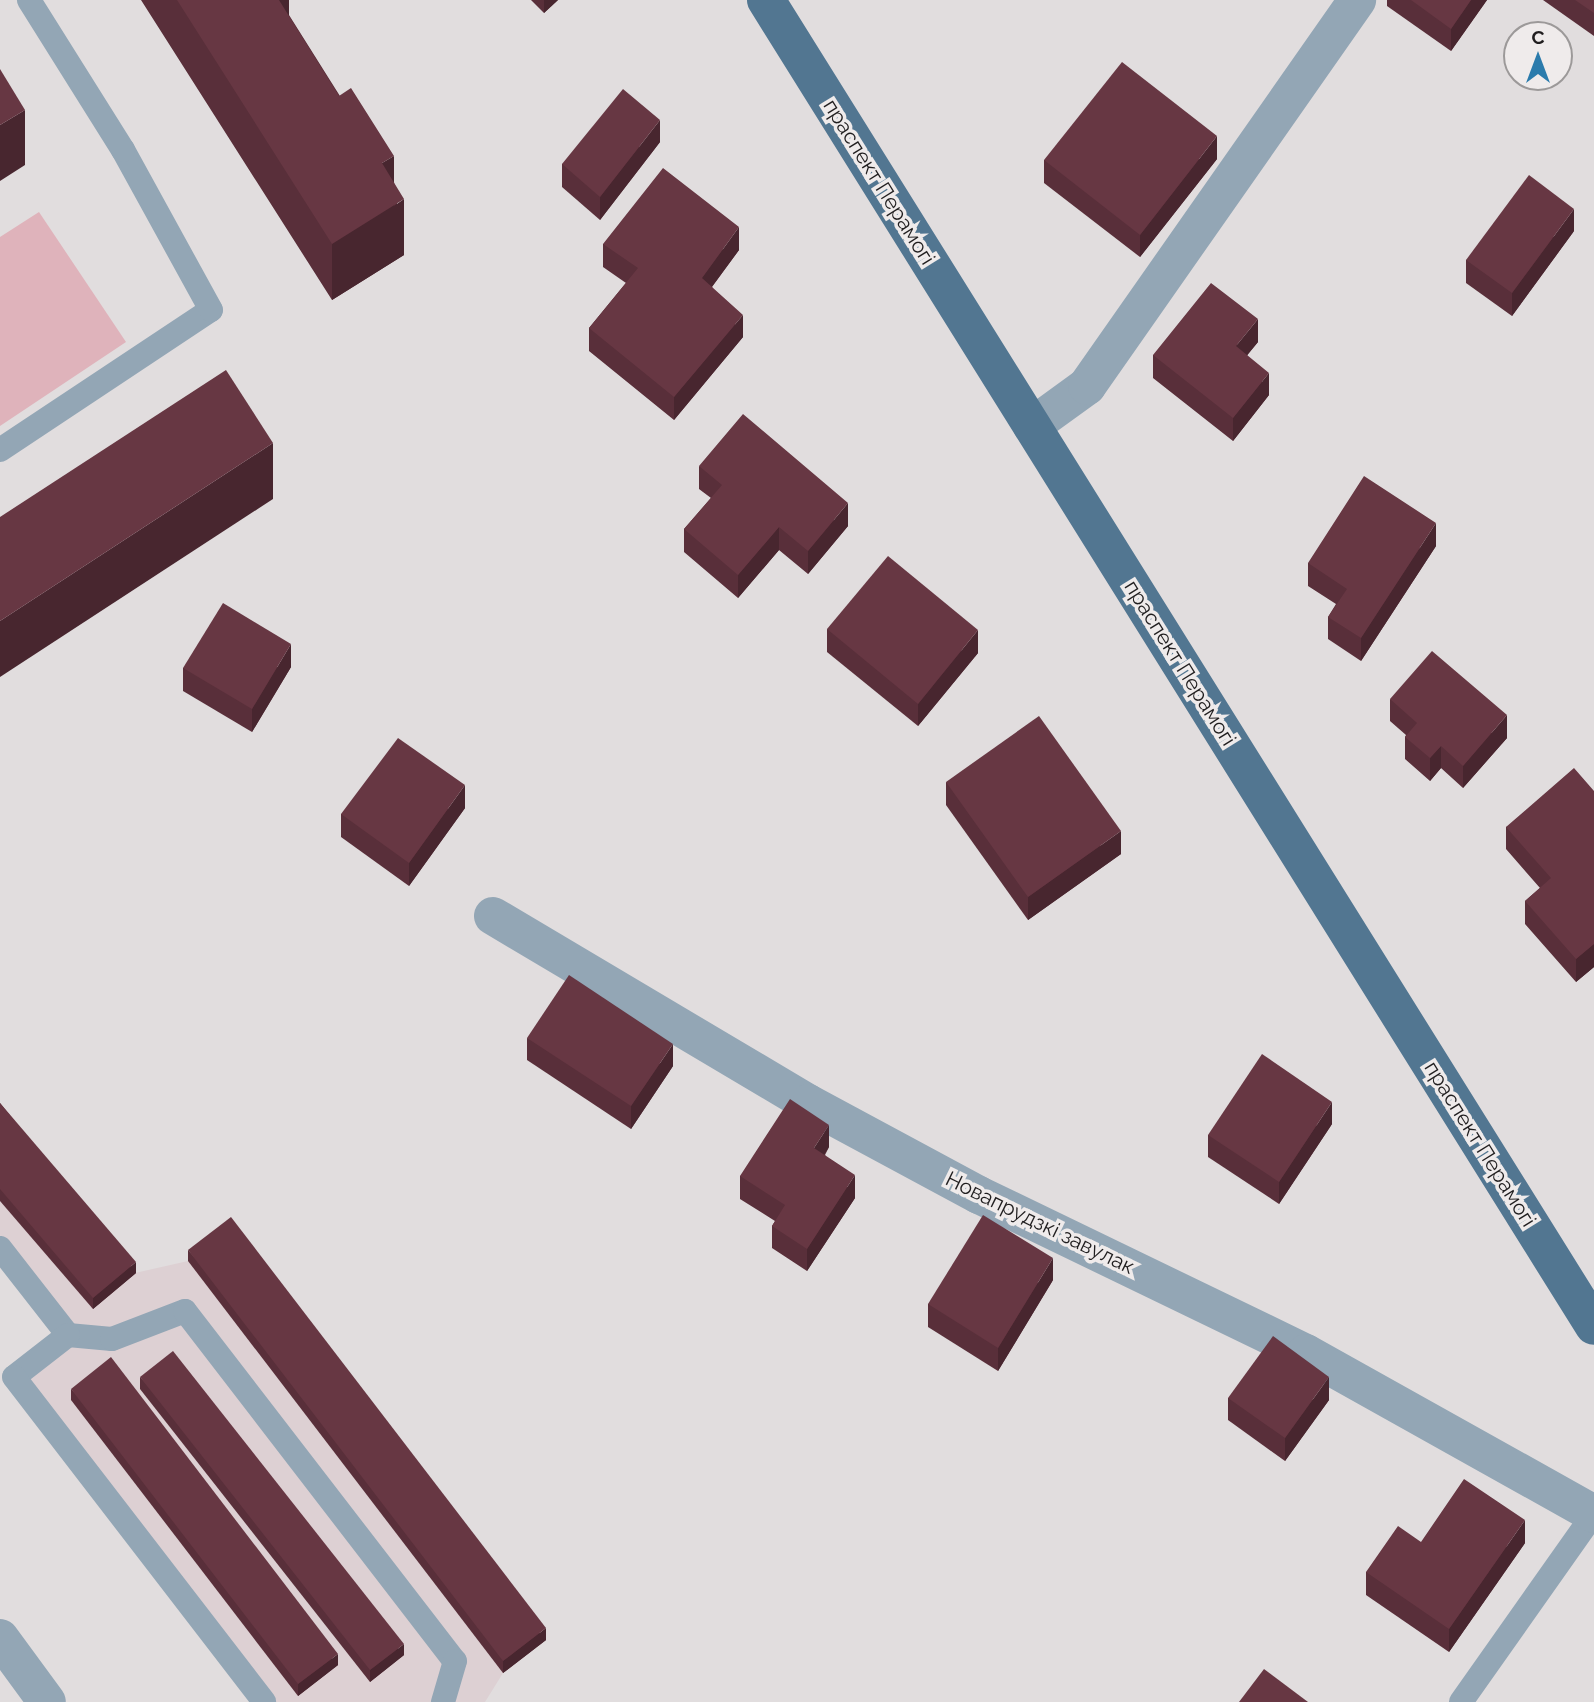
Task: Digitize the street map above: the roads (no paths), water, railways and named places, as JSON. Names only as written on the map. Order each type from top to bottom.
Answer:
[{"type":"main road","name":"праспект Перамогі","points":[[765,0],[1594,1326]]},
{"type":"street","points":[[1032,426],[1087,386],[1357,0]]},
{"type":"street","name":"Новапрудзкі завулак","points":[[493,916],[808,1103],[979,1195],[1306,1353],[1593,1515]]},
{"type":"street","points":[[0,1638],[47,1702]]},
{"type":"lane","points":[[0,450],[211,310],[123,150],[29,0]]},
{"type":"lane","points":[[0,1248],[68,1335]]},
{"type":"lane","points":[[264,1702],[14,1377],[68,1335],[112,1339],[185,1311],[455,1661],[443,1702]]},
{"type":"lane","points":[[1461,1702],[1593,1515]]}]
